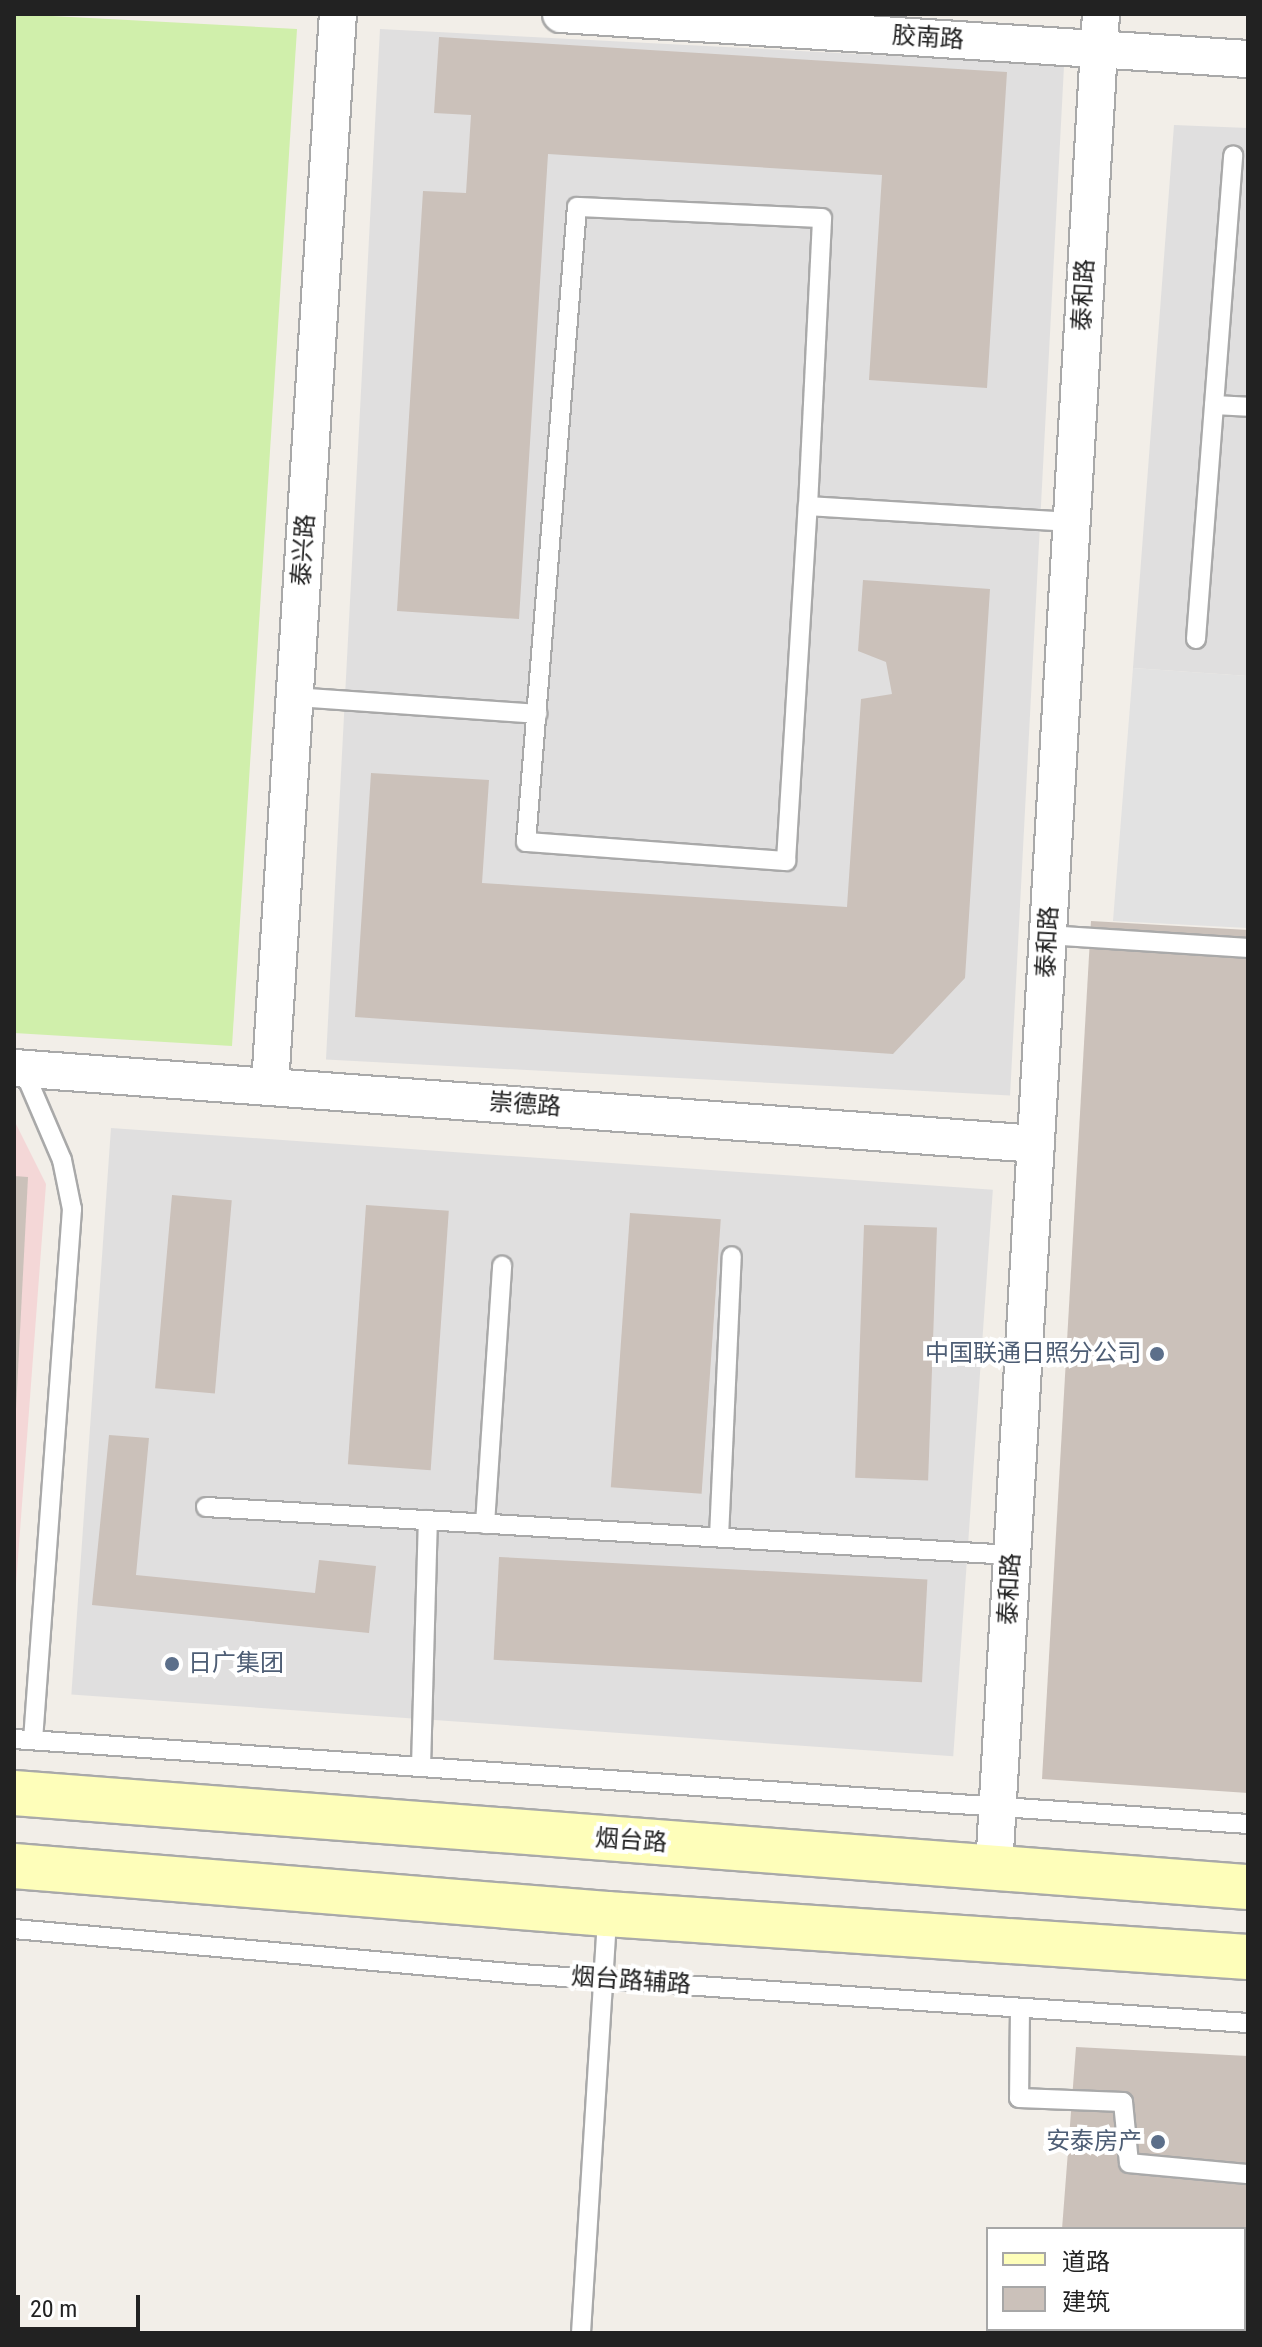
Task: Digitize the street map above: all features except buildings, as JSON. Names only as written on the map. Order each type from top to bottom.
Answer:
[{"type":"main road","name":"烟台路","points":[[14,1793],[1248,1887]]},
{"type":"main road","points":[[14,1866],[607,1914],[1248,1957]]},
{"type":"street","name":"泰兴路","points":[[270,1085],[338,14]]},
{"type":"street","name":"胶南路","points":[[561,14],[1100,32],[1248,59]]},
{"type":"street","name":"泰和路","points":[[994,1869],[1100,32]]},
{"type":"street","name":"崇德路","points":[[18,1068],[1036,1144]]},
{"type":"lane","points":[[1196,639],[1233,155]]},
{"type":"lane","points":[[577,207],[822,218],[808,506],[786,861],[526,842],[577,207]]},
{"type":"lane","points":[[1214,405],[1248,407]]},
{"type":"lane","points":[[808,506],[1071,522]]},
{"type":"lane","points":[[295,697],[537,714]]},
{"type":"lane","points":[[1048,935],[1248,948]]},
{"type":"lane","points":[[18,1068],[62,1160],[72,1209],[23,1740],[1248,1824]]},
{"type":"lane","points":[[719,1537],[732,1256]]},
{"type":"lane","points":[[485,1524],[502,1266]]},
{"type":"lane","points":[[206,1507],[1012,1555]]},
{"type":"lane","points":[[421,1767],[428,1520]]},
{"type":"lane","points":[[581,2333],[607,1914]]},
{"type":"lane","name":"烟台路辅路","points":[[14,1929],[602,1979],[1248,2023]]},
{"type":"lane","points":[[1020,2008],[1019,2098],[1123,2102],[1129,2163],[1248,2174]]},
{"type":"shaded area","points":[[380,29],[1064,65],[1010,1095],[326,1060]]},
{"type":"shaded area","points":[[1174,125],[1248,128],[1248,676],[1133,668]]},
{"type":"shaded area","points":[[1133,668],[1248,676],[1248,928],[1113,921]]},
{"type":"shaded area","points":[[14,1120],[46,1184],[14,1611]]},
{"type":"shaded area","points":[[111,1128],[993,1190],[953,1756],[71,1695]]},
{"type":"green space","points":[[14,14],[297,29],[232,1046],[14,1033]]},
{"type":"place","name":"中国联通日照分公司","points":[[1157,1354]]},
{"type":"place","name":"日广集团","points":[[172,1664]]},
{"type":"place","name":"安泰房产","points":[[1158,2142]]}]
